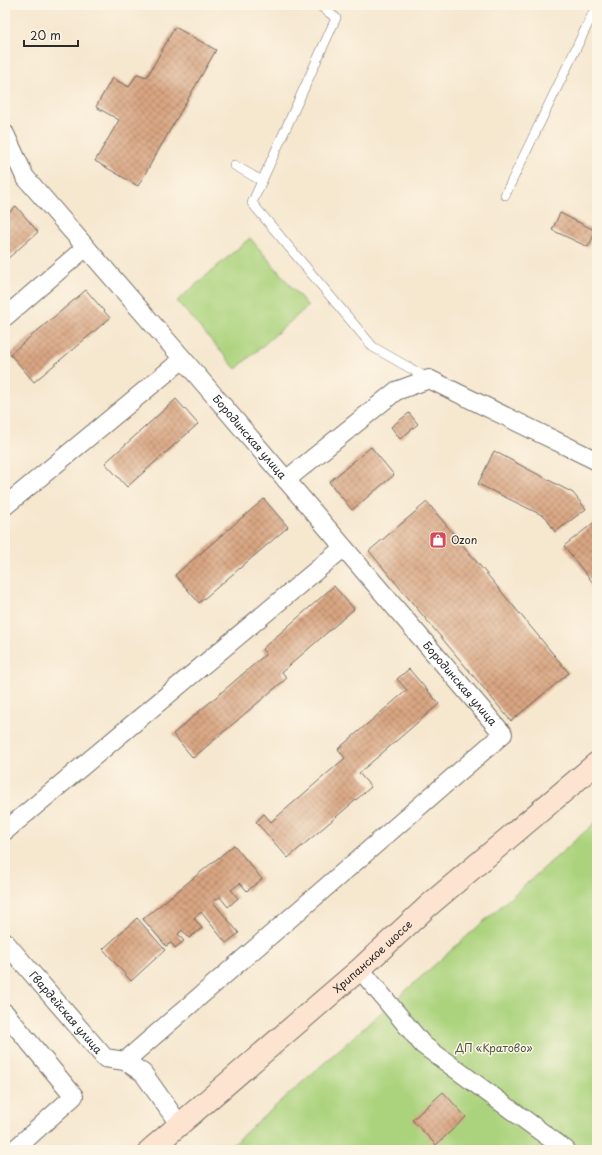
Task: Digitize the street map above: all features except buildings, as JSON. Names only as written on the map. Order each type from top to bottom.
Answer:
[{"type":"main road","name":"Хрипанское шоссе","points":[[150,1150],[360,969],[428,906],[597,763]]},
{"type":"street","name":"Бородинская улица","points":[[5,134],[25,177],[85,248],[183,359],[503,734],[125,1061]]},
{"type":"street","points":[[5,317],[85,248]]},
{"type":"street","points":[[5,506],[183,359]]},
{"type":"street","points":[[286,480],[396,391],[429,379],[597,461]]},
{"type":"street","points":[[5,831],[343,548]]},
{"type":"street","name":"Гвардейская улица","points":[[5,942],[105,1058],[125,1061],[143,1073],[180,1124]]},
{"type":"street","points":[[360,969],[423,1044],[566,1150]]},
{"type":"street","points":[[5,1013],[74,1096],[14,1150]]},
{"type":"lane","points":[[319,5],[336,18],[252,203],[373,347],[429,379]]},
{"type":"lane","points":[[505,195],[597,5]]},
{"type":"lane","points":[[234,165],[262,181]]},
{"type":"green space","points":[[250,238],[308,306],[236,369],[177,301]]},
{"type":"green space","name":"ДП «Кратово»","points":[[597,821],[597,1150],[226,1150]]},
{"type":"place","name":"Ozon","points":[[438,540]]}]
